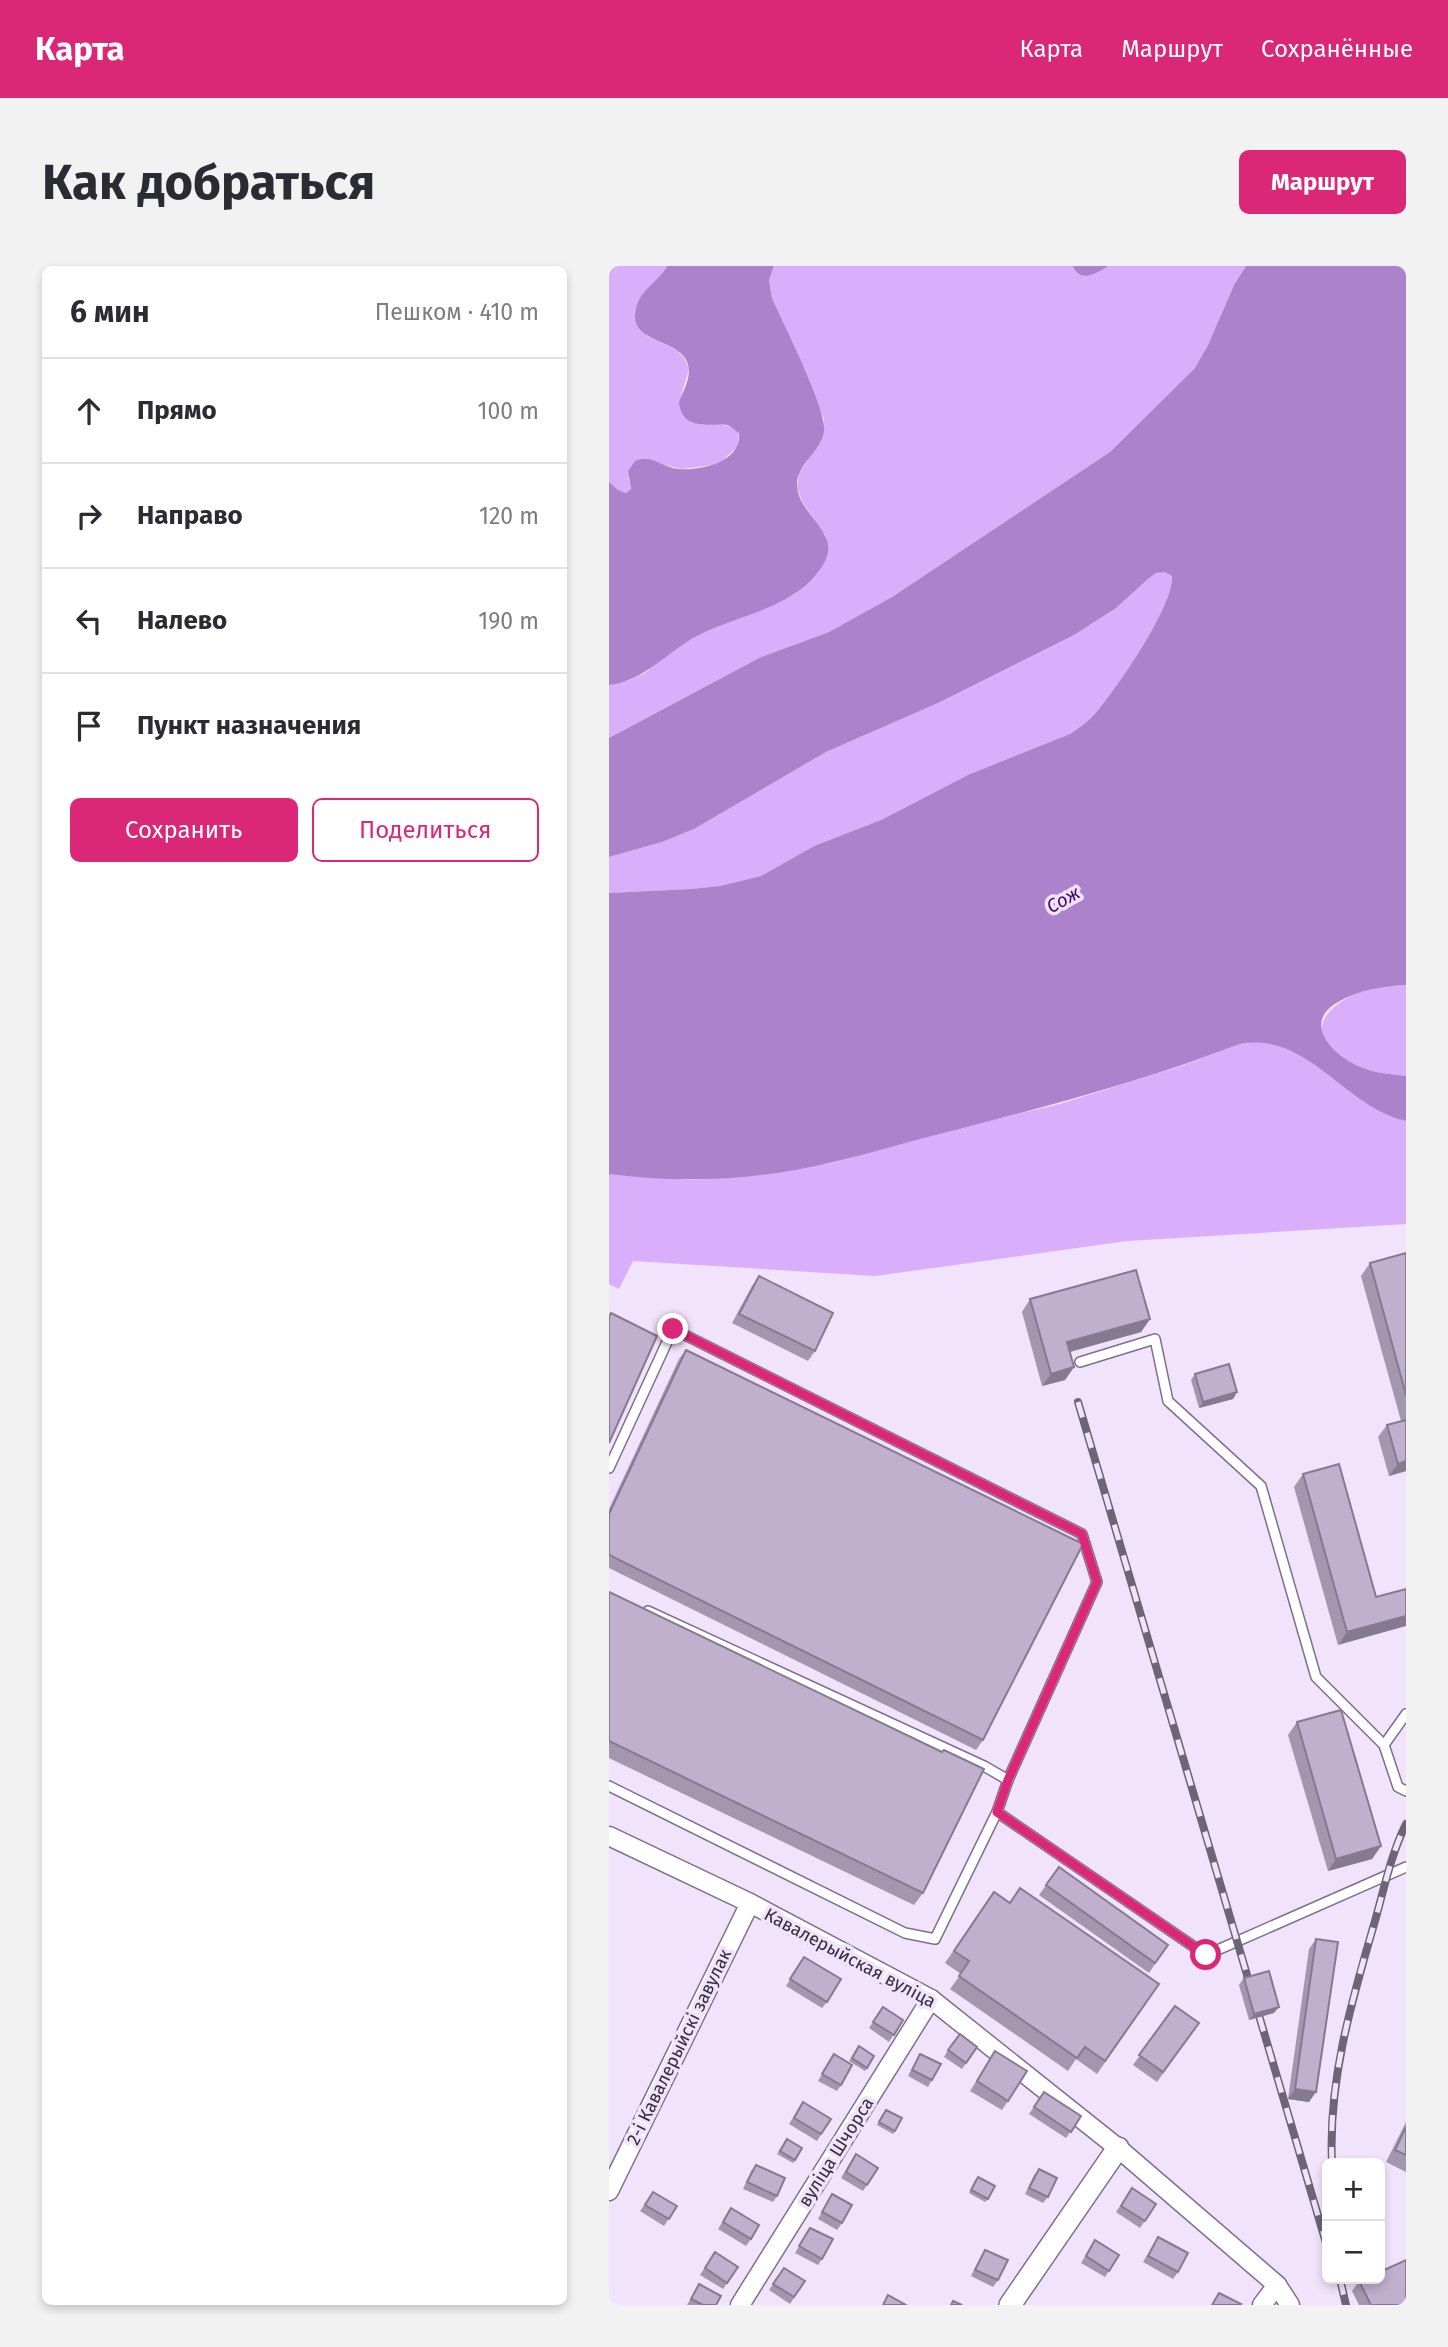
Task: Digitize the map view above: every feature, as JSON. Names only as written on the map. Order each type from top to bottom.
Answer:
[{"type":"street","name":"Кавалерыйская вуліца","points":[[609,1836],[750,1903],[931,1999],[1118,2148],[1277,2285],[1290,2305]]},
{"type":"street","name":"2-і Кавалерыйскі завулак","points":[[609,2191],[750,1903]]},
{"type":"street","name":"вуліца Шчорса","points":[[740,2305],[931,1999]]},
{"type":"street","points":[[1010,2305],[1118,2148]]},
{"type":"street","points":[[1262,2305],[1277,2285]]},
{"type":"lane","points":[[609,1468],[673,1329],[1082,1534],[1097,1582],[1008,1780],[997,1812],[935,1939],[905,1933],[609,1786]]},
{"type":"lane","points":[[1080,1362],[1155,1339],[1168,1401],[1261,1486],[1316,1677],[1384,1745],[1398,1787],[1406,1791]]},
{"type":"lane","points":[[634,1604],[984,1766],[1008,1780]]},
{"type":"lane","points":[[1384,1745],[1406,1714]]},
{"type":"lane","points":[[997,1812],[1206,1955],[1406,1867]]},
{"type":"shaded area","points":[[667,266],[657,280],[647,336],[673,348],[686,362],[689,369],[681,395],[720,424],[735,428],[739,433],[737,447],[723,460],[713,465],[681,469],[666,465],[628,477],[631,489],[626,493],[609,482],[609,267]]},
{"type":"shaded area","points":[[774,266],[1246,266],[1234,285],[1195,368],[1110,452],[892,597],[829,632],[761,657],[609,738],[609,685],[645,673],[682,644],[707,631],[795,594],[826,536],[803,503],[797,488],[799,473],[821,441],[824,419],[772,298],[769,280]]},
{"type":"shaded area","points":[[1165,571],[1172,576],[1170,589],[1144,644],[1099,709],[1086,723],[1070,734],[970,774],[881,820],[814,846],[761,876],[720,886],[609,893],[609,857],[662,842],[694,829],[826,752],[938,703],[1074,635],[1116,608],[1156,573]]},
{"type":"shaded area","points":[[1406,985],[1406,1076],[1364,1068],[1341,1057],[1329,1047],[1323,1037],[1322,1027],[1325,1017],[1334,1008],[1368,989]]},
{"type":"shaded area","points":[[1254,1041],[1276,1045],[1296,1053],[1367,1103],[1385,1114],[1406,1121],[1406,1224],[1127,1241],[875,1276],[633,1261],[619,1289],[609,1284],[609,1174],[692,1180],[761,1175],[1060,1104]]},
{"type":"water","points":[[667,266],[774,266],[769,280],[772,298],[812,386],[823,420],[822,438],[799,475],[797,490],[803,505],[823,531],[828,550],[821,568],[810,582],[782,601],[701,634],[646,671],[609,685],[609,482],[626,493],[631,489],[628,471],[635,461],[647,459],[672,468],[697,468],[727,458],[738,443],[739,433],[728,425],[697,424],[681,412],[679,403],[689,375],[686,360],[679,352],[647,335],[639,328],[635,319],[639,299]]},
{"type":"water","points":[[1073,266],[1108,266],[1084,276]]},
{"type":"water","name":"Сож","points":[[1246,266],[1406,266],[1406,985],[1371,989],[1338,1002],[1327,1010],[1321,1029],[1331,1046],[1348,1061],[1370,1070],[1406,1076],[1406,1121],[1363,1101],[1306,1059],[1286,1049],[1264,1043],[1240,1044],[1099,1091],[815,1166],[772,1174],[702,1179],[609,1174],[609,893],[720,886],[761,876],[814,846],[881,820],[970,774],[1070,734],[1096,713],[1131,664],[1164,606],[1172,576],[1165,572],[1156,573],[1116,608],[1074,635],[938,703],[826,752],[694,829],[662,842],[609,857],[609,738],[761,657],[829,632],[892,597],[1110,452],[1195,368],[1234,285]]},
{"type":"building","points":[[1406,1253],[1406,1395],[1370,1263]]},
{"type":"building","points":[[1136,1270],[1150,1319],[1067,1342],[1074,1367],[1051,1374],[1030,1299]]},
{"type":"building","points":[[759,1276],[833,1313],[815,1351],[739,1314]]},
{"type":"building","points":[[611,1313],[657,1336],[609,1443],[609,1317]]},
{"type":"building","points":[[686,1350],[1083,1544],[983,1740],[609,1555],[609,1514]]},
{"type":"building","points":[[1229,1364],[1237,1392],[1203,1402],[1195,1374]]},
{"type":"building","points":[[1406,1420],[1406,1461],[1398,1464],[1387,1425]]},
{"type":"building","points":[[1339,1464],[1376,1597],[1406,1589],[1406,1616],[1347,1632],[1303,1474]]},
{"type":"building","points":[[609,1592],[942,1752],[944,1750],[984,1769],[923,1893],[609,1741]]},
{"type":"building","points":[[1341,1710],[1381,1846],[1336,1859],[1297,1722]]},
{"type":"building","points":[[1059,1867],[1168,1945],[1155,1963],[1046,1885]]},
{"type":"building","points":[[1020,1888],[1159,1984],[1105,2061],[1085,2047],[1077,2058],[959,1976],[969,1961],[954,1951],[994,1892],[1010,1903]]},
{"type":"building","points":[[1316,1939],[1338,1942],[1316,2092],[1295,2089]]},
{"type":"building","points":[[804,1957],[841,1979],[827,2002],[790,1979]]},
{"type":"building","points":[[1269,1971],[1279,2007],[1254,2014],[1244,1978]]},
{"type":"building","points":[[1175,2006],[1199,2023],[1163,2072],[1139,2055]]},
{"type":"building","points":[[883,2007],[903,2020],[894,2035],[873,2022]]},
{"type":"building","points":[[960,2034],[977,2047],[966,2063],[948,2050]]},
{"type":"building","points":[[859,2046],[874,2056],[867,2068],[852,2058]]},
{"type":"building","points":[[995,2051],[1027,2071],[1008,2101],[977,2081]]},
{"type":"building","points":[[834,2054],[852,2065],[841,2085],[822,2074]]},
{"type":"building","points":[[920,2054],[941,2064],[932,2080],[912,2070]]},
{"type":"building","points":[[1044,2092],[1081,2116],[1071,2132],[1034,2107]]},
{"type":"building","points":[[803,2102],[831,2119],[821,2134],[794,2118]]},
{"type":"building","points":[[886,2110],[902,2118],[895,2131],[879,2122]]},
{"type":"building","points":[[1406,2127],[1406,2155],[1395,2150]]},
{"type":"building","points":[[787,2139],[802,2148],[795,2160],[780,2151]]},
{"type":"building","points":[[856,2154],[878,2168],[867,2185],[846,2172]]},
{"type":"building","points":[[756,2165],[785,2178],[777,2196],[747,2182]]},
{"type":"building","points":[[1039,2169],[1057,2178],[1048,2197],[1029,2188]]},
{"type":"building","points":[[978,2177],[995,2186],[988,2199],[971,2190]]},
{"type":"building","points":[[1132,2188],[1156,2204],[1145,2221],[1121,2206]]},
{"type":"building","points":[[653,2192],[677,2206],[669,2219],[645,2205]]},
{"type":"building","points":[[832,2194],[852,2205],[842,2223],[822,2212]]},
{"type":"building","points":[[731,2208],[759,2225],[751,2239],[723,2222]]},
{"type":"building","points":[[810,2228],[833,2239],[822,2259],[799,2246]]},
{"type":"building","points":[[1158,2237],[1188,2253],[1178,2272],[1148,2256]]},
{"type":"building","points":[[1095,2240],[1119,2255],[1109,2271],[1086,2256]]},
{"type":"building","points":[[985,2250],[1008,2260],[998,2280],[975,2270]]},
{"type":"building","points":[[715,2252],[738,2267],[727,2283],[705,2268]]},
{"type":"building","points":[[1406,2260],[1406,2305],[1371,2305],[1360,2284],[1385,2284],[1385,2270]]},
{"type":"building","points":[[784,2268],[805,2281],[794,2297],[773,2284]]},
{"type":"building","points":[[699,2284],[721,2296],[716,2305],[703,2305],[691,2299]]},
{"type":"building","points":[[1219,2293],[1241,2304],[1212,2305]]},
{"type":"building","points":[[888,2295],[906,2305],[883,2305]]},
{"type":"railway","points":[[1078,1402],[1322,2229]]},
{"type":"railway","points":[[1332,2158],[1334,2101],[1343,2040],[1388,1872],[1406,1824]]},
{"type":"railway","points":[[1341,2284],[1346,2305]]},
{"type":"route","points":[[673,1329],[1082,1534],[1097,1582],[1008,1780],[997,1812],[1206,1955]]}]
